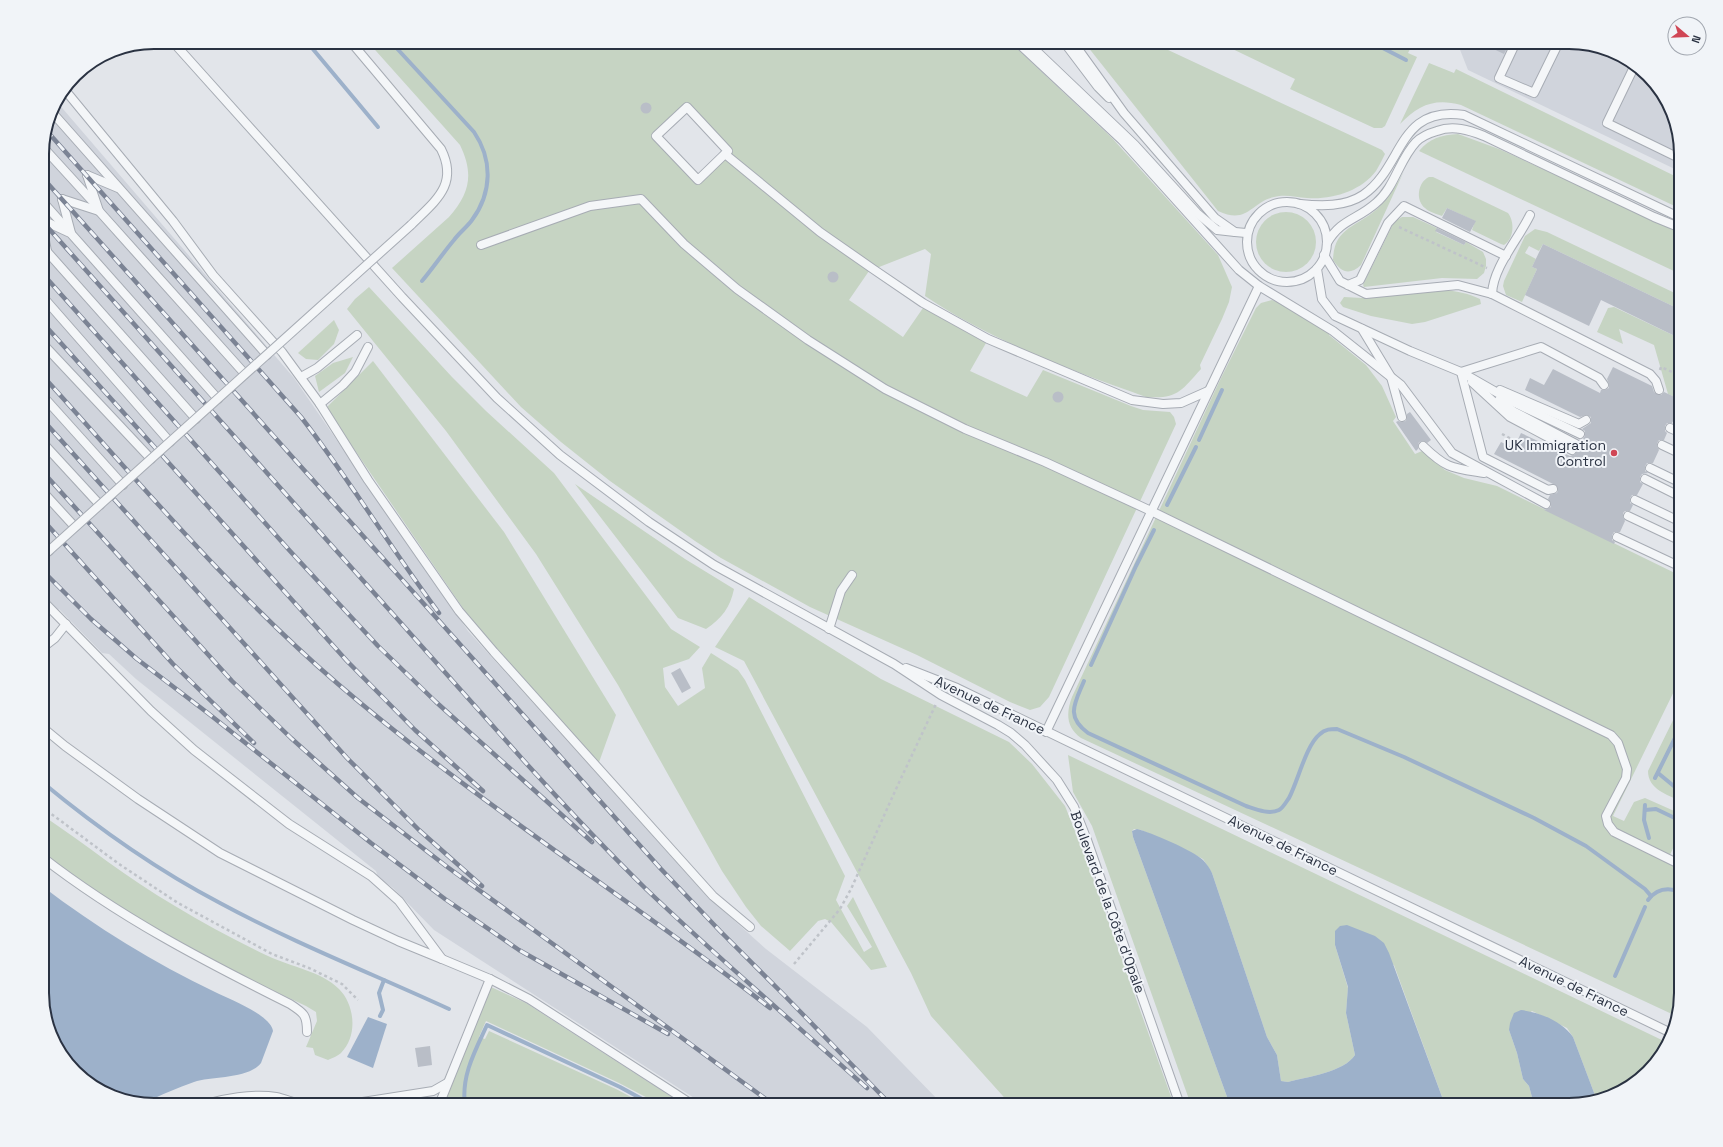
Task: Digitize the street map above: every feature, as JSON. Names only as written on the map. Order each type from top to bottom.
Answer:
[{"type":"lane","points":[[179,49],[402,297],[496,398],[585,475],[649,522],[714,565],[894,664]]},
{"type":"lane","points":[[49,551],[411,225],[438,198],[444,189],[448,174],[448,162],[441,149],[357,49]]},
{"type":"lane","points":[[1024,49],[1122,140],[1147,169],[1194,215],[1217,230],[1246,233]]},
{"type":"lane","points":[[1034,49],[1135,145],[1163,176],[1239,270],[1260,286],[1333,331],[1401,385],[1452,453],[1546,504]]},
{"type":"lane","points":[[1069,49],[1098,87],[1124,113],[1215,218],[1234,232]]},
{"type":"lane","points":[[1078,49],[1124,113]]},
{"type":"lane","points":[[1513,49],[1499,78],[1534,93],[1556,49]]},
{"type":"lane","points":[[1632,71],[1607,123],[1674,156]]},
{"type":"lane","points":[[68,94],[180,230],[213,275],[276,345],[301,377],[320,404],[368,480],[459,611],[702,885],[750,927]]},
{"type":"lane","points":[[687,107],[728,151],[725,154],[698,180],[656,136],[687,107]]},
{"type":"lane","points":[[1300,204],[1311,209],[1324,223],[1327,243],[1324,255],[1317,269],[1294,283],[1274,281],[1256,270],[1247,250],[1246,233],[1261,213],[1279,202],[1290,202],[1318,206],[1350,201],[1362,195],[1376,183],[1400,145],[1418,123],[1432,116],[1449,113],[1464,115],[1674,215]]},
{"type":"lane","points":[[56,117],[267,355]]},
{"type":"lane","points":[[1327,243],[1339,226],[1376,204],[1384,195],[1416,142],[1429,134],[1443,129],[1458,128],[1484,136],[1674,225]]},
{"type":"lane","points":[[49,154],[245,374]]},
{"type":"lane","points":[[725,154],[820,232],[923,303],[988,339],[1132,400],[1157,404],[1181,403],[1208,392]]},
{"type":"lane","points":[[1147,169],[1174,193],[1194,215]]},
{"type":"lane","points":[[98,209],[87,175],[120,189]]},
{"type":"lane","points":[[1163,176],[1174,193]]},
{"type":"lane","points":[[481,245],[590,206],[641,198],[684,244],[737,289],[808,340],[885,389],[966,429],[1045,462],[1151,511],[1611,736],[1618,743],[1627,769],[1626,778],[1606,816],[1608,824],[1614,832],[1674,862]]},
{"type":"lane","points":[[71,233],[62,199],[98,209]]},
{"type":"lane","points":[[1348,285],[1360,280],[1388,223],[1404,206],[1506,256]]},
{"type":"lane","points":[[49,209],[218,399]]},
{"type":"lane","points":[[1492,294],[1496,272],[1530,215]]},
{"type":"lane","points":[[49,223],[71,233]]},
{"type":"lane","points":[[1324,255],[1340,281],[1366,294],[1458,285],[1492,294],[1650,374],[1656,381],[1659,390]]},
{"type":"lane","points":[[49,256],[196,419]]},
{"type":"lane","points":[[1317,269],[1322,299],[1327,308],[1335,316],[1579,424],[1586,420]]},
{"type":"lane","points":[[1046,732],[1260,286]]},
{"type":"lane","points":[[49,304],[170,442]]},
{"type":"lane","points":[[1362,329],[1391,377],[1402,417]]},
{"type":"lane","points":[[301,377],[317,368],[357,334]]},
{"type":"lane","points":[[320,404],[343,385],[355,372],[368,347]]},
{"type":"lane","points":[[1461,372],[1541,347],[1598,378],[1604,385]]},
{"type":"lane","points":[[49,350],[151,459]]},
{"type":"lane","points":[[1461,372],[1517,404],[1580,434]]},
{"type":"lane","points":[[1461,372],[1513,411],[1574,447]]},
{"type":"lane","points":[[1461,372],[1483,457],[1548,490],[1553,489]]},
{"type":"lane","points":[[49,403],[123,484]]},
{"type":"lane","points":[[1670,428],[1674,430]]},
{"type":"lane","points":[[1662,445],[1674,451]]},
{"type":"lane","points":[[1423,446],[1438,460],[1453,468],[1489,474]]},
{"type":"lane","points":[[49,450],[100,505]]},
{"type":"lane","points":[[1650,468],[1674,480]]},
{"type":"lane","points":[[1645,479],[1674,494]]},
{"type":"lane","points":[[49,499],[75,527]]},
{"type":"lane","points":[[1635,500],[1674,519]]},
{"type":"lane","points":[[1628,516],[1674,538]]},
{"type":"lane","points":[[1617,537],[1674,564]]},
{"type":"lane","points":[[829,629],[841,591],[852,575]]},
{"type":"lane","points":[[49,607],[151,711],[194,750],[289,824],[371,876],[399,901],[442,959]]},
{"type":"lane","points":[[49,643],[55,638],[66,624]]},
{"type":"lane","name":"Avenue de France","points":[[894,664],[957,688],[1666,1031]]},
{"type":"lane","name":"Boulevard de la Côte d'Opale","points":[[894,664],[941,695],[1011,733],[1038,758],[1066,793],[1074,807],[1087,840],[1178,1098]]},
{"type":"lane","points":[[49,733],[138,799],[181,829],[220,853],[353,920],[398,941],[490,979],[530,999],[682,1098]]},
{"type":"lane","points":[[49,862],[114,909],[203,960],[303,1012],[307,1020],[307,1032]]},
{"type":"lane","points":[[441,1098],[490,979]]},
{"type":"lane","points":[[1606,1001],[1669,1025]]},
{"type":"lane","points":[[388,1098],[433,1091],[447,1083]]},
{"type":"lane","points":[[247,1098],[264,1096],[280,1098]]},
{"type":"path","points":[[1393,225],[1487,268]]},
{"type":"path","points":[[1661,366],[1674,372]]},
{"type":"path","points":[[1502,434],[1515,442]]},
{"type":"path","points":[[794,964],[831,922],[851,889],[896,789],[941,695]]},
{"type":"path","points":[[49,812],[119,864],[178,903],[272,954],[309,968],[342,984],[358,1000]]},
{"type":"shaded area","points":[[1460,49],[1583,50],[1609,57],[1622,63],[1648,85],[1660,101],[1666,114],[1673,140],[1674,169],[1468,70]]},
{"type":"shaded area","points":[[61,106],[294,378],[468,631],[706,895],[766,949],[867,1027],[936,1098],[694,1098],[434,930],[393,888],[378,877],[376,871],[136,679],[109,654],[102,653],[59,609],[52,616],[49,613],[49,147],[53,127]]},
{"type":"green space","points":[[374,49],[1017,49],[1112,138],[1218,255],[1232,287],[1229,302],[1200,365],[1201,369],[1178,392],[1165,397],[1146,397],[1060,365],[1004,341],[977,327],[925,296],[931,254],[925,249],[869,271],[849,300],[903,337],[923,308],[986,343],[970,371],[1027,397],[1043,370],[1131,406],[1143,410],[1170,412],[1174,417],[1176,424],[1049,697],[1040,707],[1030,710],[1010,702],[917,655],[810,607],[721,558],[610,481],[561,442],[521,407],[392,268],[449,217],[462,200],[468,183],[467,165],[460,145]],"holes":[[[687,107],[728,151],[698,180],[656,136]]]},
{"type":"green space","points":[[1090,49],[1166,49],[1382,150],[1385,154],[1376,171],[1370,178],[1354,189],[1345,193],[1336,196],[1317,198],[1278,196],[1260,203],[1243,214],[1236,215],[1228,215],[1218,211]]},
{"type":"green space","points":[[1233,49],[1410,49],[1408,53],[1417,57],[1385,126],[1382,128],[1374,128],[1290,89],[1295,79]]},
{"type":"green space","points":[[1429,63],[1454,73],[1456,69],[1674,176],[1674,206],[1461,105],[1443,102],[1428,105],[1414,112],[1400,124]]},
{"type":"green space","points":[[1458,134],[1499,149],[1674,229],[1674,271],[1419,151],[1432,140],[1446,135]]},
{"type":"green space","points":[[1404,171],[1361,265],[1353,271],[1342,270],[1333,260],[1334,249],[1337,241],[1348,229],[1381,205],[1392,191]]},
{"type":"green space","points":[[1429,177],[1433,177],[1508,213],[1512,221],[1512,235],[1510,239],[1504,245],[1501,244],[1472,230],[1475,221],[1447,208],[1442,216],[1427,209],[1422,205],[1419,191],[1422,183]]},
{"type":"green space","points":[[1286,212],[1303,217],[1311,225],[1316,242],[1311,259],[1303,267],[1286,272],[1269,267],[1261,259],[1256,242],[1261,225],[1269,217]]},
{"type":"green space","points":[[1402,217],[1413,217],[1437,228],[1436,232],[1464,245],[1466,242],[1483,252],[1486,259],[1484,273],[1477,279],[1442,278],[1364,287],[1363,285],[1394,222]]},
{"type":"green space","points":[[1535,229],[1547,232],[1674,293],[1674,307],[1543,244],[1539,251],[1529,246],[1525,253],[1536,259],[1532,267],[1537,269],[1522,302],[1506,295],[1503,286],[1504,281],[1525,236]]},
{"type":"green space","points":[[369,287],[452,377],[486,411],[554,473],[671,629],[700,647],[689,659],[663,668],[665,687],[678,706],[705,688],[702,668],[711,653],[738,670],[745,680],[845,876],[836,900],[864,952],[872,947],[847,906],[853,897],[887,967],[871,970],[831,922],[825,919],[818,921],[790,951],[761,926],[746,907],[722,871],[618,685],[536,554],[446,431],[347,309],[355,299]]},
{"type":"green space","points":[[1443,290],[1471,295],[1480,299],[1481,304],[1425,322],[1412,324],[1371,316],[1343,307],[1340,303],[1344,297],[1362,298]]},
{"type":"green space","points":[[1272,300],[1284,305],[1329,333],[1329,335],[1366,365],[1382,386],[1396,417],[1393,421],[1415,454],[1422,451],[1445,470],[1464,478],[1497,486],[1674,573],[1674,691],[1613,816],[1624,821],[1634,802],[1645,798],[1674,811],[1674,846],[1669,857],[1674,860],[1674,1000],[1672,1014],[1081,738],[1072,729],[1068,714],[1072,697],[1221,378],[1256,308],[1261,303]]},
{"type":"green space","points":[[1614,307],[1674,336],[1674,397],[1668,394],[1654,345],[1619,329],[1623,344],[1597,332],[1608,308]]},
{"type":"green space","points":[[334,320],[339,330],[334,344],[318,360],[306,359],[298,353]]},
{"type":"green space","points":[[353,357],[345,373],[319,392],[315,376],[333,363]]},
{"type":"green space","points":[[373,361],[504,532],[616,715],[598,765],[469,617],[326,408]]},
{"type":"green space","points":[[575,484],[685,559],[734,589],[728,607],[721,617],[706,629],[678,618]]},
{"type":"green space","points":[[749,597],[881,679],[1009,742],[1032,764],[1065,806],[1085,856],[1171,1098],[1005,1098],[931,1016],[911,973],[744,661],[715,647]]},
{"type":"green space","points":[[1674,718],[1674,798],[1664,794],[1655,787],[1651,782],[1648,771]]},
{"type":"green space","points":[[1068,755],[1662,1040],[1648,1062],[1633,1076],[1622,1084],[1595,1094],[1573,1037],[1567,1028],[1532,1011],[1509,1030],[1517,1053],[1523,1079],[1529,1086],[1532,1098],[1442,1098],[1394,965],[1335,945],[1348,988],[1346,1013],[1355,1055],[1343,1066],[1334,1070],[1288,1082],[1281,1081],[1277,1055],[1267,1037],[1212,873],[1203,859],[1178,846],[1141,830],[1134,829],[1132,831],[1133,837],[1227,1098],[1189,1098],[1092,826],[1073,792]]},
{"type":"green space","points":[[49,820],[141,885],[186,913],[256,950],[277,960],[315,974],[332,983],[344,996],[351,1012],[352,1029],[346,1046],[340,1054],[328,1060],[315,1055],[313,1048],[306,1047],[317,1021],[316,1012],[208,960],[111,904],[49,857]]},
{"type":"green space","points":[[491,987],[526,1003],[673,1098],[648,1098],[619,1083],[486,1021],[479,1037],[485,1039],[489,1031],[633,1098],[447,1098]]},
{"type":"water","points":[[1137,829],[1182,847],[1203,860],[1212,873],[1267,1037],[1277,1055],[1281,1081],[1288,1082],[1334,1070],[1350,1061],[1355,1055],[1346,1013],[1348,987],[1335,945],[1335,931],[1340,926],[1347,925],[1375,936],[1384,943],[1442,1098],[1227,1098],[1132,831]]},
{"type":"water","points":[[49,891],[83,916],[126,944],[192,981],[257,1013],[271,1025],[273,1031],[261,1063],[255,1068],[248,1072],[194,1082],[156,1098],[140,1097],[108,1087],[90,1076],[80,1067],[63,1046],[51,1014],[49,1000]]},
{"type":"water","points":[[1521,1010],[1542,1015],[1563,1026],[1568,1031],[1573,1037],[1595,1094],[1569,1098],[1532,1098],[1529,1086],[1523,1079],[1517,1053],[1509,1030],[1514,1013]]},
{"type":"water","points":[[368,1017],[387,1024],[373,1068],[347,1057]]},
{"type":"building","points":[[1494,49],[1506,49],[1504,54]]},
{"type":"building","points":[[646,102],[650,104],[652,108],[650,112],[646,114],[642,112],[640,108],[642,104]]},
{"type":"building","points":[[1447,208],[1476,221],[1470,232],[1442,218]]},
{"type":"building","points":[[1437,228],[1466,242],[1464,245],[1435,231]]},
{"type":"building","points":[[1543,244],[1674,307],[1674,336],[1601,300],[1589,326],[1525,295],[1537,269],[1532,267]]},
{"type":"building","points":[[833,271],[837,273],[839,277],[837,281],[833,283],[829,281],[827,277],[829,273]]},
{"type":"building","name":"UK Immigration Control","points":[[1613,367],[1652,386],[1654,392],[1658,395],[1661,395],[1664,392],[1674,397],[1674,419],[1672,423],[1667,423],[1665,426],[1665,431],[1667,433],[1664,440],[1659,440],[1657,443],[1659,450],[1653,463],[1647,463],[1645,466],[1645,471],[1648,473],[1642,474],[1640,477],[1640,482],[1643,484],[1637,495],[1632,495],[1630,498],[1630,503],[1633,505],[1630,511],[1625,511],[1623,513],[1625,521],[1620,532],[1614,532],[1612,535],[1612,540],[1615,542],[1614,544],[1544,510],[1551,507],[1551,503],[1548,499],[1550,495],[1557,493],[1557,486],[1494,454],[1501,442],[1514,448],[1521,433],[1570,456],[1575,454],[1577,449],[1581,446],[1581,441],[1579,439],[1583,439],[1585,436],[1585,431],[1582,429],[1591,423],[1591,417],[1586,415],[1580,417],[1525,390],[1530,378],[1544,385],[1553,369],[1600,393],[1601,390],[1609,388],[1607,379]]},
{"type":"building","points":[[1058,391],[1062,393],[1064,397],[1062,401],[1058,403],[1054,401],[1052,397],[1054,393]]},
{"type":"building","points":[[1410,412],[1431,440],[1427,443],[1424,441],[1419,442],[1418,449],[1416,451],[1396,422],[1406,421],[1407,414]]},
{"type":"building","points":[[680,668],[691,688],[682,693],[671,673]]},
{"type":"building","points":[[430,1046],[432,1065],[418,1067],[415,1048]]},
{"type":"waterway","points":[[313,49],[378,127]]},
{"type":"waterway","points":[[397,49],[474,132],[485,154],[487,165],[488,176],[486,188],[479,210],[422,281]]},
{"type":"waterway","points":[[1385,49],[1406,60]]},
{"type":"waterway","points":[[1199,440],[1222,390]]},
{"type":"waterway","points":[[1167,505],[1196,447]]},
{"type":"waterway","points":[[1091,665],[1154,530]]},
{"type":"waterway","points":[[1084,681],[1075,703],[1074,715],[1076,721],[1088,733],[1246,806],[1267,812],[1280,809],[1289,798],[1306,755],[1315,739],[1324,731],[1337,729],[1404,757],[1534,818],[1586,846],[1645,889],[1651,896]]},
{"type":"waterway","points":[[1655,778],[1674,740]]},
{"type":"waterway","points":[[1658,773],[1674,786]]},
{"type":"waterway","points":[[49,788],[128,847],[197,890],[276,932],[449,1009]]},
{"type":"waterway","points":[[1645,805],[1644,820],[1649,838]]},
{"type":"waterway","points":[[1645,810],[1656,809],[1674,818]]},
{"type":"waterway","points":[[1648,900],[1659,891],[1667,889],[1674,890]]},
{"type":"waterway","points":[[1615,976],[1645,907]]},
{"type":"waterway","points":[[380,1016],[383,1010],[379,993],[384,980]]},
{"type":"waterway","points":[[464,1098],[465,1084],[470,1064],[487,1025],[620,1087],[640,1098]]},
{"type":"railway","points":[[51,136],[301,417],[439,613]]},
{"type":"railway","points":[[49,185],[661,869],[884,1098]]},
{"type":"railway","points":[[49,229],[525,762],[584,826],[630,874],[673,915],[867,1088]]},
{"type":"railway","points":[[49,281],[290,551],[378,646],[436,702],[592,842]]},
{"type":"railway","points":[[49,330],[347,661],[415,730],[483,791]]},
{"type":"railway","points":[[49,383],[149,495],[222,573],[298,648],[338,684],[390,727],[497,809],[662,927],[770,1008]]},
{"type":"railway","points":[[49,427],[347,758],[419,830],[482,886]]},
{"type":"railway","points":[[49,479],[232,681],[291,738],[358,798],[446,866],[764,1098]]},
{"type":"railway","points":[[49,527],[173,664],[254,743]]},
{"type":"railway","points":[[49,577],[91,619],[137,659],[209,714],[371,843],[445,899],[519,950],[668,1034]]},
{"type":"place","name":"UK Immigration Control","points":[[1614,453]]}]
